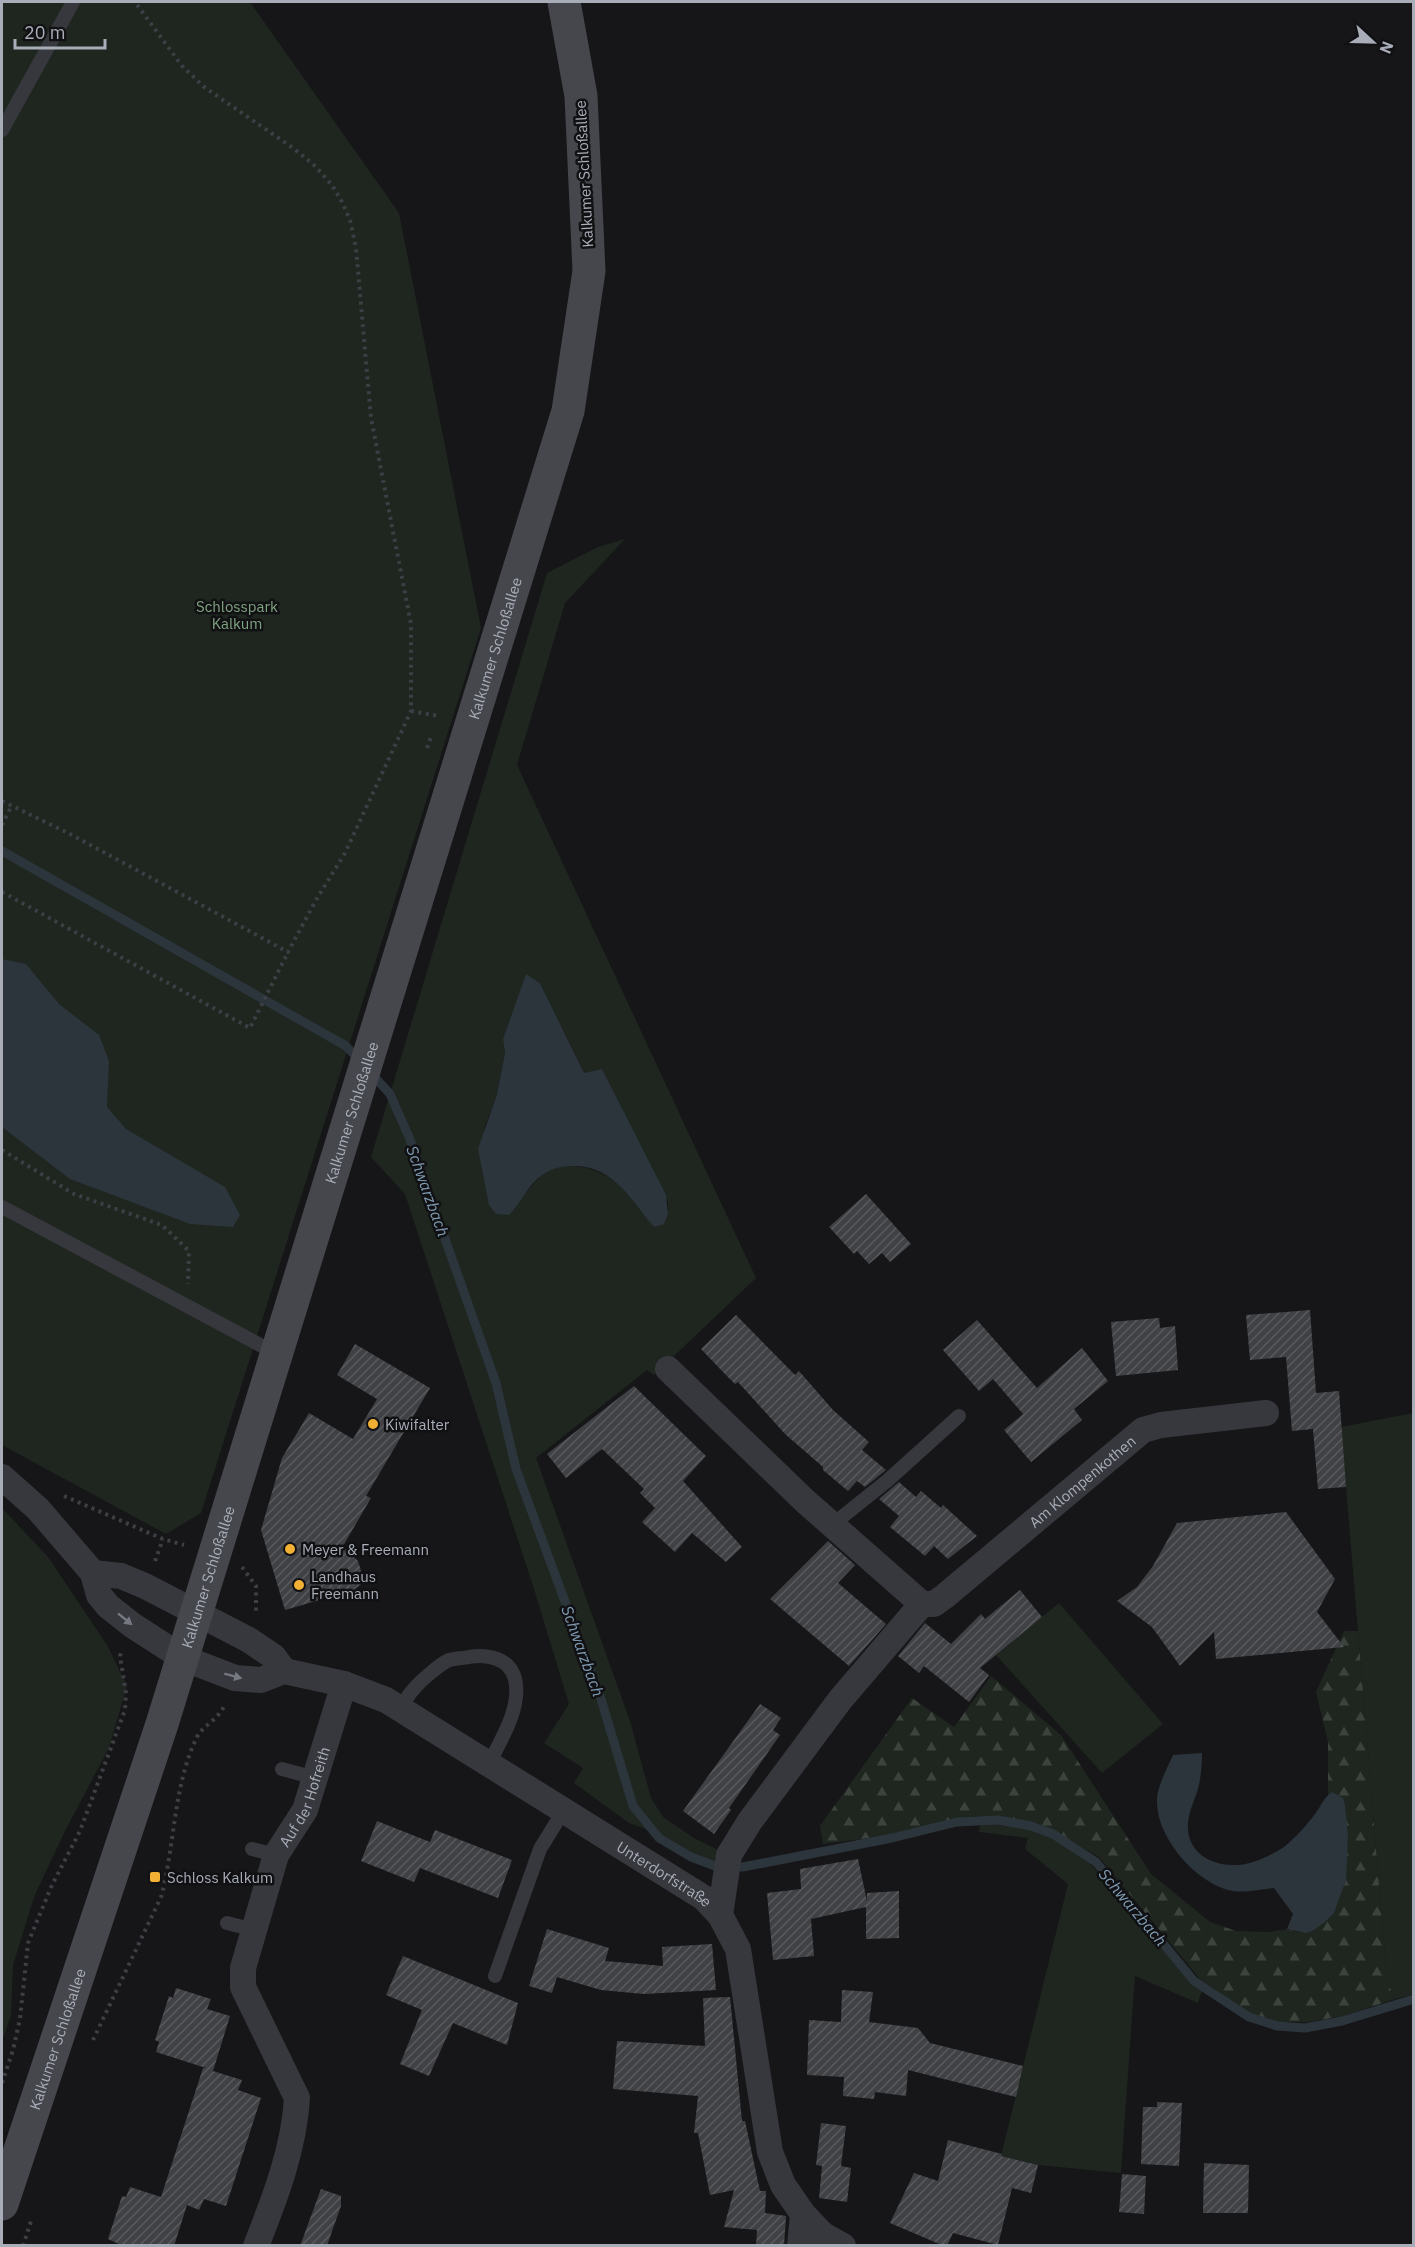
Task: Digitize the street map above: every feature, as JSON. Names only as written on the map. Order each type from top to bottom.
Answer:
[{"type":"main road","name":"Kalkumer Schloßallee","points":[[2,2204],[183,1658],[568,411],[590,271],[580,96],[564,2]]},
{"type":"street","points":[[668,1370],[832,1525],[922,1604]]},
{"type":"street","name":"Am Klompenkothen","points":[[720,1915],[728,1864],[750,1821],[840,1700],[922,1604],[934,1604],[945,1596],[1143,1430],[1161,1425],[1266,1413]]},
{"type":"street","name":"Unterdorfstraße","points":[[2,1477],[38,1509],[93,1573],[99,1594],[108,1606],[132,1625],[183,1658],[235,1678],[261,1680],[284,1671],[344,1684],[386,1700],[704,1898],[720,1915],[738,1949],[770,2152],[783,2186],[803,2214],[823,2235],[843,2246]]},
{"type":"street","points":[[93,1573],[121,1576],[146,1586],[249,1640],[274,1657],[284,1671]]},
{"type":"street","name":"Auf der Hofreith","points":[[256,2246],[274,2202],[287,2156],[296,2118],[297,2098],[243,1987],[243,1968],[276,1855],[305,1810],[344,1684]]},
{"type":"street","points":[[800,2246],[803,2214]]},
{"type":"lane","points":[[2,130],[74,2]]},
{"type":"lane","points":[[2,1207],[277,1354]]},
{"type":"lane","points":[[832,1525],[887,1481],[959,1416]]},
{"type":"lane","points":[[400,1709],[413,1689],[449,1660],[488,1656],[502,1660],[512,1670],[516,1686],[515,1703],[506,1731],[489,1764]]},
{"type":"lane","points":[[282,1769],[315,1779]]},
{"type":"lane","points":[[495,1976],[540,1848],[564,1810]]},
{"type":"lane","points":[[252,1849],[276,1855]]},
{"type":"lane","points":[[227,1923],[254,1930]]},
{"type":"path","points":[[2,892],[250,1028],[316,900],[345,853],[411,711],[411,624],[371,418],[360,290],[350,220],[332,186],[314,165],[285,142],[204,87],[182,66],[135,2]]},
{"type":"path","points":[[411,711],[439,716]]},
{"type":"path","points":[[2,801],[72,835],[288,952]]},
{"type":"path","points":[[2,825],[11,807]]},
{"type":"path","points":[[2,1150],[74,1194],[162,1225],[189,1251],[189,1282],[181,1302]]},
{"type":"path","points":[[61,1495],[163,1539],[191,1546]]},
{"type":"path","points":[[2,2083],[20,2019],[28,1943],[52,1885],[80,1831],[125,1710],[126,1693],[120,1656]]},
{"type":"path","points":[[92,2043],[161,1897],[168,1873],[180,1790],[196,1737],[223,1710],[235,1678]]},
{"type":"path","points":[[23,2246],[34,2213]]},
{"type":"green space","name":"Schlosspark Kalkum","points":[[2,2],[250,2],[399,213],[481,628],[201,1513],[166,1534],[2,1445]]},
{"type":"green space","points":[[625,539],[565,603],[517,765],[756,1278],[654,1375],[647,1370],[536,1458],[630,1721],[651,1798],[663,1817],[694,1838],[722,1852],[718,1863],[693,1855],[662,1835],[629,1823],[574,1783],[583,1768],[544,1743],[569,1704],[534,1589],[405,1194],[371,1157],[547,573],[598,547]],"holes":[[[526,975],[540,983],[584,1073],[602,1070],[668,1203],[668,1214],[664,1224],[622,1186],[599,1172],[587,1168],[568,1166],[550,1170],[542,1175],[527,1192],[484,1129],[497,1094],[505,1053],[503,1039]]]},
{"type":"green space","points":[[1413,1413],[1414,1994],[1395,1999],[1387,1981],[1341,1427]]},
{"type":"green space","points":[[2,1508],[48,1557],[107,1645],[127,1686],[109,1748],[65,1831],[34,1897],[13,1965],[11,2016],[2,2041]]},
{"type":"green space","points":[[1059,1603],[1163,1724],[1102,1773],[996,1655]]},
{"type":"green space","points":[[1344,1631],[1358,1631],[1387,1981],[1395,1999],[1343,2016],[1308,2022],[1278,2022],[1250,2013],[1200,1979],[1099,1857],[1055,1832],[1034,1824],[1002,1816],[964,1817],[892,1835],[823,1844],[820,1826],[912,1698],[954,1727],[991,1676],[1061,1735],[1151,1874],[1210,1922],[1236,1931],[1268,1932],[1287,1929],[1298,1932],[1325,1922],[1334,1913],[1346,1879],[1332,1792],[1328,1795],[1328,1742],[1316,1692]]},
{"type":"green space","points":[[980,1824],[1031,1827],[1055,1839],[1087,1860],[1142,1921],[1180,1971],[1202,1990],[1198,2003],[1135,1976],[1121,2173],[1038,2165],[1001,2156],[1068,1884],[1025,1849],[1028,1838],[979,1832]]},
{"type":"shaded area","points":[[2,959],[26,964],[59,1004],[99,1035],[109,1061],[107,1107],[126,1129],[225,1187],[240,1215],[233,1227],[190,1224],[70,1179],[2,1127]]},
{"type":"shaded area","points":[[526,974],[540,983],[584,1073],[602,1069],[666,1195],[668,1214],[664,1224],[655,1227],[652,1225],[629,1195],[601,1172],[577,1166],[550,1170],[542,1175],[509,1215],[496,1214],[489,1205],[478,1149],[497,1094],[505,1053],[503,1039]]},
{"type":"shaded area","points":[[1202,1753],[1200,1780],[1188,1824],[1189,1837],[1202,1856],[1216,1863],[1246,1864],[1272,1854],[1284,1847],[1301,1831],[1329,1794],[1332,1792],[1343,1798],[1348,1836],[1346,1880],[1334,1913],[1312,1931],[1306,1933],[1287,1929],[1293,1914],[1274,1888],[1233,1891],[1220,1887],[1206,1880],[1194,1870],[1172,1845],[1159,1816],[1157,1797],[1160,1785],[1173,1755]]},
{"type":"building","points":[[866,1194],[911,1244],[890,1262],[882,1253],[869,1264],[857,1251],[854,1254],[829,1227]]},
{"type":"building","points":[[1310,1310],[1316,1393],[1339,1391],[1346,1487],[1318,1489],[1313,1429],[1292,1431],[1286,1357],[1250,1360],[1246,1315]]},
{"type":"building","points":[[736,1315],[795,1375],[799,1371],[833,1410],[869,1442],[862,1450],[886,1470],[865,1487],[857,1481],[848,1491],[785,1434],[738,1382],[735,1384],[723,1372],[701,1349]]},
{"type":"building","points":[[1159,1318],[1160,1328],[1175,1326],[1178,1370],[1116,1376],[1111,1322]]},
{"type":"building","points":[[977,1320],[1037,1388],[1082,1348],[1108,1381],[1074,1409],[1082,1420],[1031,1462],[1004,1430],[1023,1414],[993,1379],[979,1391],[943,1350]]},
{"type":"building","points":[[355,1344],[430,1388],[366,1496],[371,1498],[343,1546],[358,1561],[362,1574],[361,1584],[354,1590],[285,1610],[261,1530],[282,1458],[309,1413],[353,1439],[377,1399],[337,1375]]},
{"type":"building","points":[[634,1386],[706,1456],[683,1481],[742,1547],[726,1562],[692,1533],[675,1552],[642,1522],[655,1508],[640,1493],[644,1489],[602,1449],[566,1478],[547,1454]]},
{"type":"building","points":[[899,1482],[916,1497],[921,1491],[941,1508],[943,1505],[977,1536],[948,1559],[934,1546],[925,1556],[890,1527],[899,1516],[879,1499]]},
{"type":"building","points":[[1286,1512],[1335,1579],[1317,1612],[1344,1647],[1216,1659],[1214,1632],[1180,1666],[1152,1627],[1117,1601],[1137,1587],[1153,1566],[1177,1523]]},
{"type":"building","points":[[828,1541],[855,1565],[838,1583],[886,1624],[849,1666],[770,1599]]},
{"type":"building","points":[[1020,1590],[1042,1617],[980,1668],[989,1675],[969,1702],[924,1666],[919,1673],[898,1656],[925,1623],[951,1644],[981,1614],[985,1619]]},
{"type":"building","points":[[760,1704],[781,1718],[773,1730],[780,1735],[729,1808],[731,1810],[714,1834],[683,1811]]},
{"type":"building","points":[[377,1821],[430,1842],[435,1830],[512,1860],[498,1898],[420,1868],[414,1882],[361,1861]]},
{"type":"building","points":[[858,1859],[867,1901],[867,1893],[899,1891],[899,1938],[866,1939],[866,1907],[811,1919],[814,1956],[773,1960],[767,1893],[801,1889],[800,1869]]},
{"type":"building","points":[[547,1929],[609,1948],[605,1961],[663,1966],[662,1947],[712,1944],[716,1990],[644,1994],[601,1990],[557,1977],[552,1993],[529,1986]]},
{"type":"building","points":[[403,1956],[518,2003],[507,2045],[453,2023],[429,2076],[400,2064],[422,2010],[386,1995]]},
{"type":"building","points":[[176,1988],[211,1999],[207,2009],[230,2016],[213,2071],[242,2080],[238,2090],[261,2098],[226,2206],[204,2199],[199,2210],[187,2205],[174,2246],[123,2246],[108,2239],[122,2196],[126,2197],[130,2187],[161,2197],[203,2068],[206,2068],[156,2052],[159,2042],[155,2040],[169,1996],[173,1998]]},
{"type":"building","points":[[842,1990],[873,1992],[869,2022],[918,2028],[930,2043],[1023,2066],[1016,2097],[908,2070],[906,2096],[875,2092],[874,2099],[843,2096],[844,2077],[807,2075],[809,2020],[841,2022]]},
{"type":"building","points":[[730,1997],[742,2121],[745,2121],[760,2191],[766,2191],[765,2213],[786,2216],[784,2246],[756,2246],[757,2230],[724,2227],[734,2190],[710,2195],[698,2133],[694,2133],[698,2096],[613,2089],[617,2041],[705,2046],[703,1998]]},
{"type":"building","points":[[1157,2102],[1182,2103],[1179,2166],[1141,2164],[1143,2107],[1157,2107]]},
{"type":"building","points":[[821,2123],[846,2126],[841,2166],[851,2168],[847,2202],[819,2198],[822,2166],[816,2165]]},
{"type":"building","points":[[948,2140],[1038,2165],[1031,2193],[1012,2188],[998,2245],[953,2233],[947,2246],[944,2246],[890,2223],[914,2173],[938,2181]]},
{"type":"building","points":[[1204,2163],[1249,2165],[1248,2213],[1203,2213]]},
{"type":"building","points":[[1122,2174],[1146,2176],[1144,2214],[1119,2212]]},
{"type":"building","points":[[321,2189],[341,2196],[341,2206],[327,2246],[300,2246]]},
{"type":"waterway","name":"Schwarzbach","points":[[2,851],[346,1046],[361,1062]]},
{"type":"waterway","name":"Schwarzbach","points":[[370,1072],[390,1094],[409,1137],[496,1383],[516,1469],[601,1699],[633,1806],[659,1838],[691,1857],[715,1866],[743,1867],[892,1838],[957,1822],[998,1820],[1031,1826],[1053,1834],[1096,1862],[1194,1981],[1249,2017],[1277,2026],[1305,2028],[1342,2021],[1414,1999]]},
{"type":"place","name":"Kiwifalter","points":[[373,1424]]},
{"type":"place","name":"Meyer & Freemann","points":[[290,1549]]},
{"type":"place","name":"Landhaus Freemann","points":[[299,1585]]},
{"type":"place","name":"Schloss Kalkum","points":[[155,1877]]}]
